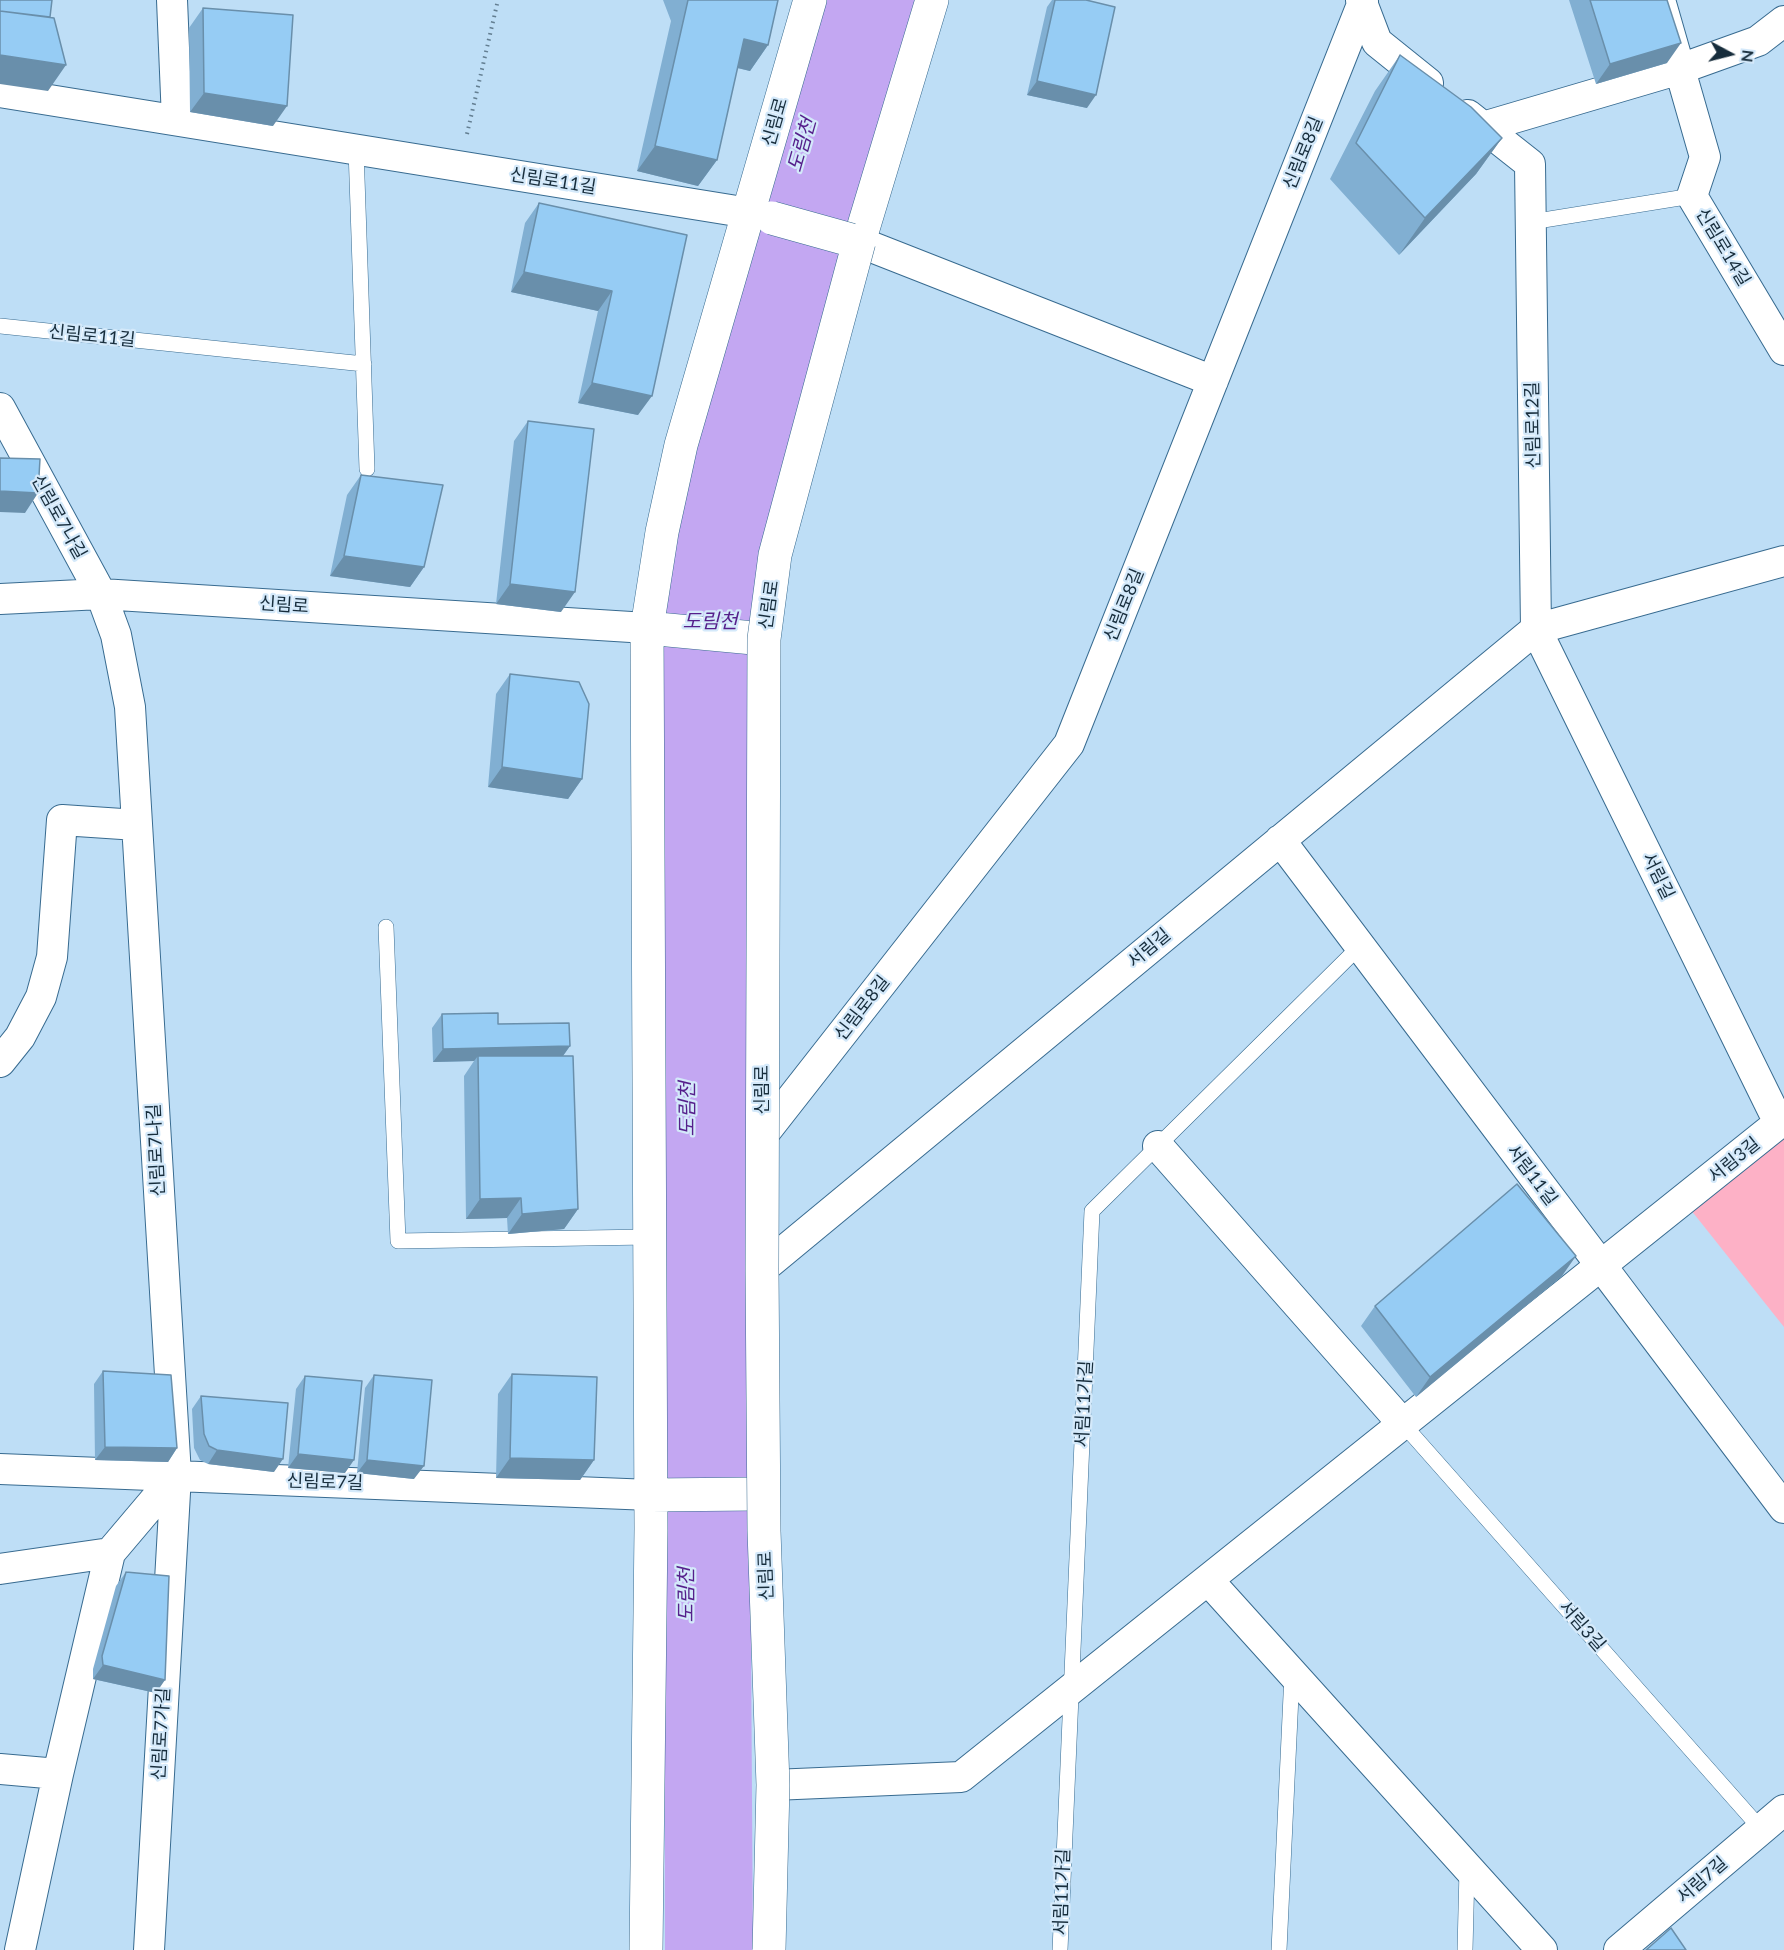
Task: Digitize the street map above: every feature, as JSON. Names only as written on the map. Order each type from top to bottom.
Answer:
[{"type":"main road","name":"신림로","points":[[646,1950],[651,1495],[647,628],[662,532],[681,445],[760,216],[810,0]]},
{"type":"main road","name":"신림로","points":[[769,1950],[772,1785],[764,1494],[761,639],[775,555],[855,242],[932,0]]},
{"type":"main road","points":[[760,216],[855,242]]},
{"type":"main road","points":[[647,628],[761,639]]},
{"type":"main road","points":[[651,1495],[764,1494]]},
{"type":"street","points":[[172,0],[177,120]]},
{"type":"street","name":"신림로14길","points":[[1660,0],[1705,157],[1692,196],[1784,350]]},
{"type":"street","name":"신림로12길","points":[[1362,1],[1377,42],[1530,164],[1536,628]]},
{"type":"street","name":"신림로8길","points":[[762,1136],[1069,744],[1362,1]]},
{"type":"street","points":[[1483,127],[1680,69],[1758,41],[1784,21]]},
{"type":"street","name":"신림로11길","points":[[0,92],[760,216]]},
{"type":"street","points":[[855,242],[1213,381]]},
{"type":"street","name":"신림로7나길","points":[[0,408],[101,594],[116,635],[130,707],[176,1475]]},
{"type":"street","name":"서림길","points":[[762,1269],[1536,628],[1784,561]]},
{"type":"street","points":[[0,599],[101,594]]},
{"type":"street","name":"신림로","points":[[101,594],[647,628]]},
{"type":"street","name":"서림길","points":[[1536,628],[1782,1123]]},
{"type":"street","points":[[0,1062],[20,1037],[41,997],[52,957],[62,820],[137,825]]},
{"type":"street","name":"서림11길","points":[[1280,840],[1784,1508]]},
{"type":"street","name":"서림3길","points":[[1071,1689],[1782,1123]]},
{"type":"street","points":[[1158,1146],[1403,1424]]},
{"type":"street","name":"신림로7길","points":[[0,1469],[651,1495]]},
{"type":"street","points":[[20,1950],[58,1774],[110,1553],[176,1475]]},
{"type":"street","name":"신림로7가길","points":[[148,1950],[176,1475]]},
{"type":"street","points":[[0,1569],[110,1553]]},
{"type":"street","points":[[1208,1580],[1542,1950]]},
{"type":"street","points":[[772,1785],[961,1777],[1071,1689]]},
{"type":"street","points":[[0,1769],[58,1774]]},
{"type":"street","name":"서림7길","points":[[1619,1950],[1784,1810]]},
{"type":"lane","points":[[356,149],[368,469]]},
{"type":"lane","points":[[1530,222],[1692,196]]},
{"type":"lane","name":"신림로11길","points":[[0,326],[364,364]]},
{"type":"lane","points":[[386,927],[398,1241],[649,1237]]},
{"type":"lane","name":"서림11가길","points":[[1060,1950],[1092,1211],[1360,946]]},
{"type":"lane","name":"서림3길","points":[[1403,1424],[1761,1829]]},
{"type":"lane","points":[[1279,1950],[1292,1674]]},
{"type":"lane","points":[[1465,1950],[1467,1868]]},
{"type":"path","points":[[459,166],[498,0]]},
{"type":"shaded area","points":[[1784,1122],[1784,1327],[1683,1200]]},
{"type":"water","name":"도림천","points":[[822,0],[916,0],[786,459],[750,1490],[753,1950],[665,1950],[663,624],[674,546],[697,442]]},
{"type":"building","points":[[0,0],[52,0],[50,17],[0,11]]},
{"type":"building","points":[[688,0],[778,0],[768,45],[744,39],[717,160],[655,146]]},
{"type":"building","points":[[1055,0],[1086,0],[1115,7],[1096,95],[1037,81]]},
{"type":"building","points":[[1590,0],[1667,0],[1681,43],[1610,64]]},
{"type":"building","points":[[203,8],[293,15],[287,106],[204,93]]},
{"type":"building","points":[[0,11],[54,18],[66,65],[0,55]]},
{"type":"building","points":[[1400,55],[1471,107],[1502,138],[1425,218],[1356,143]]},
{"type":"building","points":[[539,203],[687,235],[652,396],[592,383],[612,291],[524,272]]},
{"type":"building","points":[[528,421],[594,429],[575,592],[510,584]]},
{"type":"building","points":[[0,458],[40,459],[38,493],[0,491]]},
{"type":"building","points":[[361,475],[443,485],[424,567],[344,556]]},
{"type":"building","points":[[510,674],[579,682],[589,704],[582,779],[502,767]]},
{"type":"building","points":[[498,1013],[498,1024],[569,1023],[570,1046],[443,1049],[442,1014]]},
{"type":"building","points":[[478,1056],[573,1056],[578,1209],[522,1214],[521,1198],[480,1199]]},
{"type":"building","points":[[1517,1184],[1576,1256],[1430,1377],[1375,1306]]},
{"type":"building","points":[[103,1371],[171,1375],[177,1448],[105,1447]]},
{"type":"building","points":[[512,1374],[597,1377],[594,1460],[510,1458]]},
{"type":"building","points":[[374,1375],[432,1380],[424,1466],[367,1460]]},
{"type":"building","points":[[305,1376],[362,1381],[354,1460],[298,1454]]},
{"type":"building","points":[[201,1396],[288,1403],[283,1459],[217,1450],[209,1446],[204,1434]]},
{"type":"building","points":[[126,1572],[169,1576],[165,1680],[103,1665],[102,1656]]},
{"type":"building","points":[[1671,1928],[1686,1950],[1646,1950]]}]
